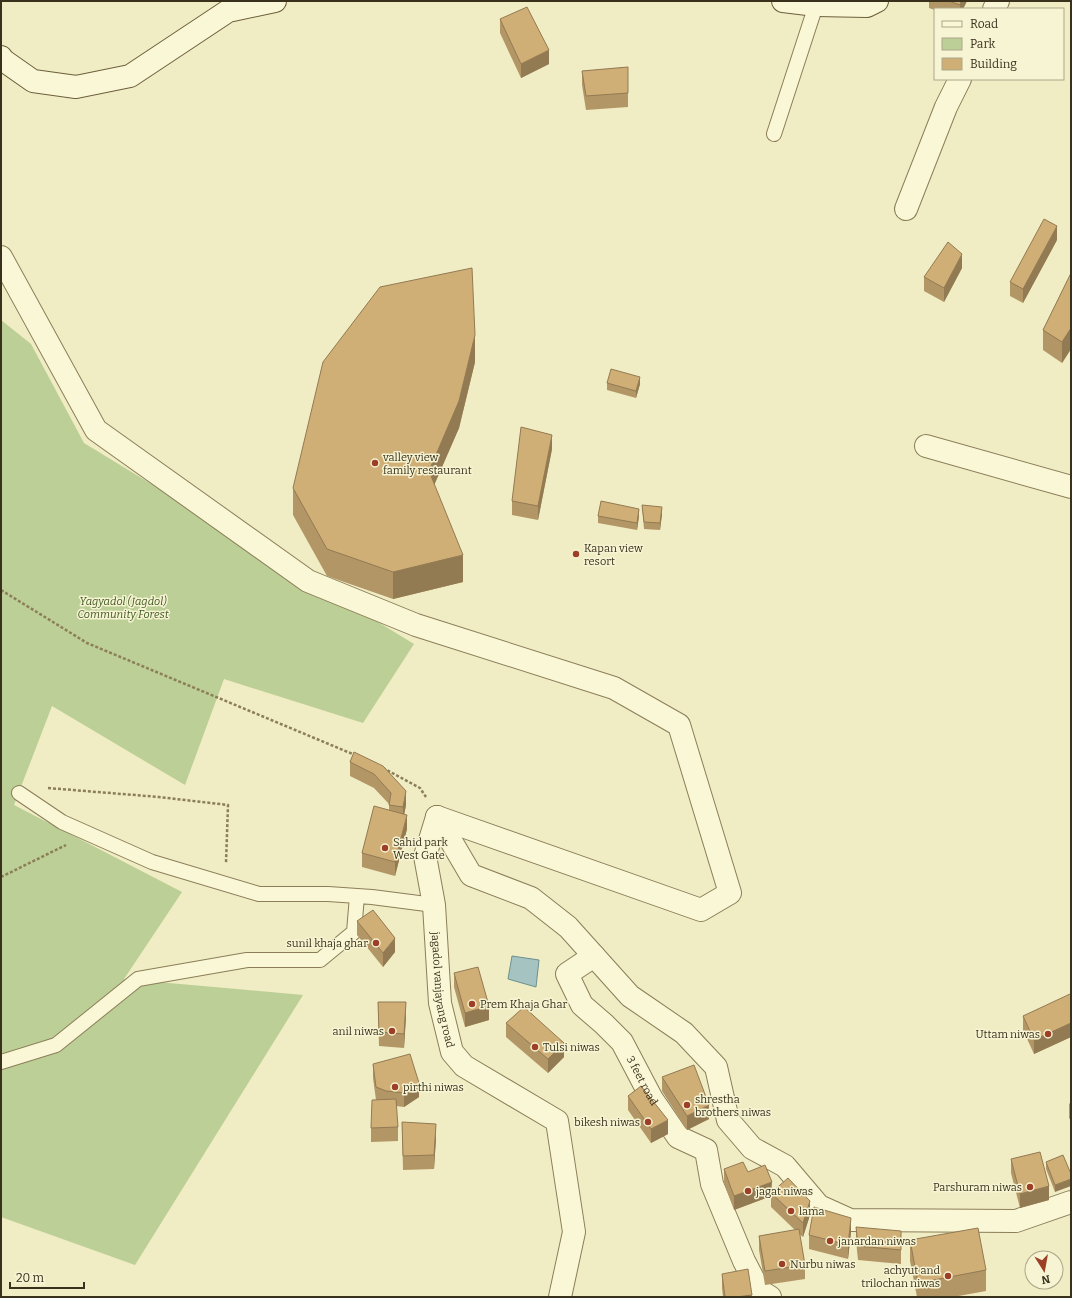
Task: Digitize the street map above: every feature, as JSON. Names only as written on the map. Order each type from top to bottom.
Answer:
[{"type":"street","points":[[1,57],[32,81],[76,87],[130,76],[228,11],[275,1]]},
{"type":"street","points":[[787,2],[816,5],[867,6],[877,1]]},
{"type":"street","points":[[906,209],[946,107],[960,80]]},
{"type":"street","points":[[1,256],[96,430],[308,581],[416,626],[614,688],[679,725],[730,892],[701,910],[437,817]]},
{"type":"street","points":[[926,446],[1071,487]]},
{"type":"street","points":[[437,817],[471,876],[531,898],[568,927],[630,996],[684,1034],[716,1067],[728,1120],[752,1148],[785,1166],[819,1206],[850,1220],[1016,1221],[1071,1202]]},
{"type":"street","name":"jagadol vanjayang road","points":[[437,817],[425,856],[434,905],[440,1003],[452,1052],[464,1066],[557,1121],[574,1232],[560,1297]]},
{"type":"street","name":"3 feet road","points":[[594,956],[567,974],[582,1004],[622,1042],[652,1099],[678,1137],[706,1150],[712,1184],[744,1261],[759,1290],[770,1297]]},
{"type":"lane","points":[[774,134],[816,5]]},
{"type":"lane","points":[[19,793],[62,822],[152,862],[259,894],[328,894],[434,905]]},
{"type":"lane","points":[[1,1062],[56,1045],[138,979],[247,960],[320,960],[354,932],[357,896]]},
{"type":"path","points":[[1,590],[87,644],[359,756]]},
{"type":"path","points":[[380,766],[420,788],[437,817]]},
{"type":"path","points":[[46,787],[228,805],[225,870],[246,877],[241,889]]},
{"type":"path","points":[[1,877],[90,834]]},
{"type":"green space","name":"Yagyadol (Jagdol) Community Forest","points":[[1,320],[31,344],[84,443],[414,644],[363,723],[224,679],[185,785],[52,706],[14,805],[182,892],[124,979],[303,995],[135,1265],[1,1217]]},
{"type":"water","points":[[512,956],[539,960],[536,987],[508,979]]},
{"type":"building","points":[[949,1],[961,1],[960,5]]},
{"type":"building","points":[[527,7],[549,50],[521,64],[500,19]]},
{"type":"building","points":[[628,67],[628,93],[586,96],[582,71]]},
{"type":"building","points":[[1044,219],[1057,226],[1023,289],[1010,282]]},
{"type":"building","points":[[948,242],[962,254],[944,288],[924,277]]},
{"type":"building","name":"valley view family restaurant","points":[[472,268],[475,335],[459,401],[429,471],[463,555],[393,572],[327,549],[293,488],[323,362],[380,287]]},
{"type":"building","points":[[1071,273],[1071,328],[1062,342],[1043,330]]},
{"type":"building","points":[[611,369],[640,377],[636,391],[607,383]]},
{"type":"building","points":[[521,427],[552,435],[538,506],[512,501]]},
{"type":"building","points":[[601,501],[639,509],[637,523],[598,516]]},
{"type":"building","points":[[642,505],[662,507],[660,523],[644,522]]},
{"type":"building","points":[[354,752],[383,766],[406,791],[403,807],[389,805],[391,793],[374,774],[350,762]]},
{"type":"building","name":"Sahid park West Gate","points":[[374,806],[407,815],[395,862],[362,853]]},
{"type":"building","points":[[373,910],[395,938],[383,953],[357,921]]},
{"type":"building","points":[[478,967],[489,1006],[465,1013],[454,973]]},
{"type":"building","points":[[1070,994],[1071,1023],[1034,1040],[1023,1016]]},
{"type":"building","points":[[378,1002],[406,1002],[404,1034],[379,1032]]},
{"type":"building","points":[[524,1007],[564,1043],[548,1059],[506,1023]]},
{"type":"building","points":[[410,1054],[419,1083],[404,1093],[386,1091],[376,1087],[373,1064]]},
{"type":"building","points":[[694,1065],[709,1105],[687,1116],[662,1077]]},
{"type":"building","points":[[641,1086],[668,1120],[651,1129],[628,1096]]},
{"type":"building","points":[[396,1099],[398,1127],[371,1128],[372,1100]]},
{"type":"building","points":[[402,1122],[436,1124],[434,1155],[403,1156]]},
{"type":"building","points":[[1040,1152],[1049,1186],[1020,1194],[1011,1159]]},
{"type":"building","points":[[1063,1155],[1071,1174],[1071,1179],[1055,1185],[1046,1162]]},
{"type":"building","points":[[743,1162],[748,1172],[765,1165],[772,1182],[734,1196],[724,1169]]},
{"type":"building","points":[[788,1178],[810,1201],[803,1223],[771,1193]]},
{"type":"building","points":[[814,1207],[851,1218],[848,1245],[809,1235]]},
{"type":"building","points":[[856,1227],[901,1231],[901,1250],[858,1246]]},
{"type":"building","points":[[978,1228],[986,1270],[918,1283],[910,1240]]},
{"type":"building","points":[[799,1229],[805,1265],[765,1271],[759,1236]]},
{"type":"building","points":[[748,1269],[752,1295],[725,1297],[722,1274]]},
{"type":"place","name":"valley view family restaurant","points":[[375,463]]},
{"type":"place","name":"Kapan view resort","points":[[576,554]]},
{"type":"place","name":"Sahid park West Gate","points":[[385,848]]},
{"type":"place","name":"sunil khaja ghar","points":[[376,943]]},
{"type":"place","name":"Prem Khaja Ghar","points":[[472,1004]]},
{"type":"place","name":"anil niwas","points":[[392,1031]]},
{"type":"place","name":"Uttam niwas","points":[[1048,1034]]},
{"type":"place","name":"Tulsi niwas","points":[[535,1047]]},
{"type":"place","name":"pirthi niwas","points":[[395,1087]]},
{"type":"place","name":"shrestha brothers niwas","points":[[687,1105]]},
{"type":"place","name":"bikesh niwas","points":[[648,1122]]},
{"type":"place","name":"Parshuram niwas","points":[[1030,1187]]},
{"type":"place","name":"jagat niwas","points":[[748,1191]]},
{"type":"place","name":"lama","points":[[791,1211]]},
{"type":"place","name":"janardan niwas","points":[[830,1241]]},
{"type":"place","name":"Nurbu niwas","points":[[782,1264]]},
{"type":"place","name":"achyut and trilochan niwas","points":[[948,1276]]}]
